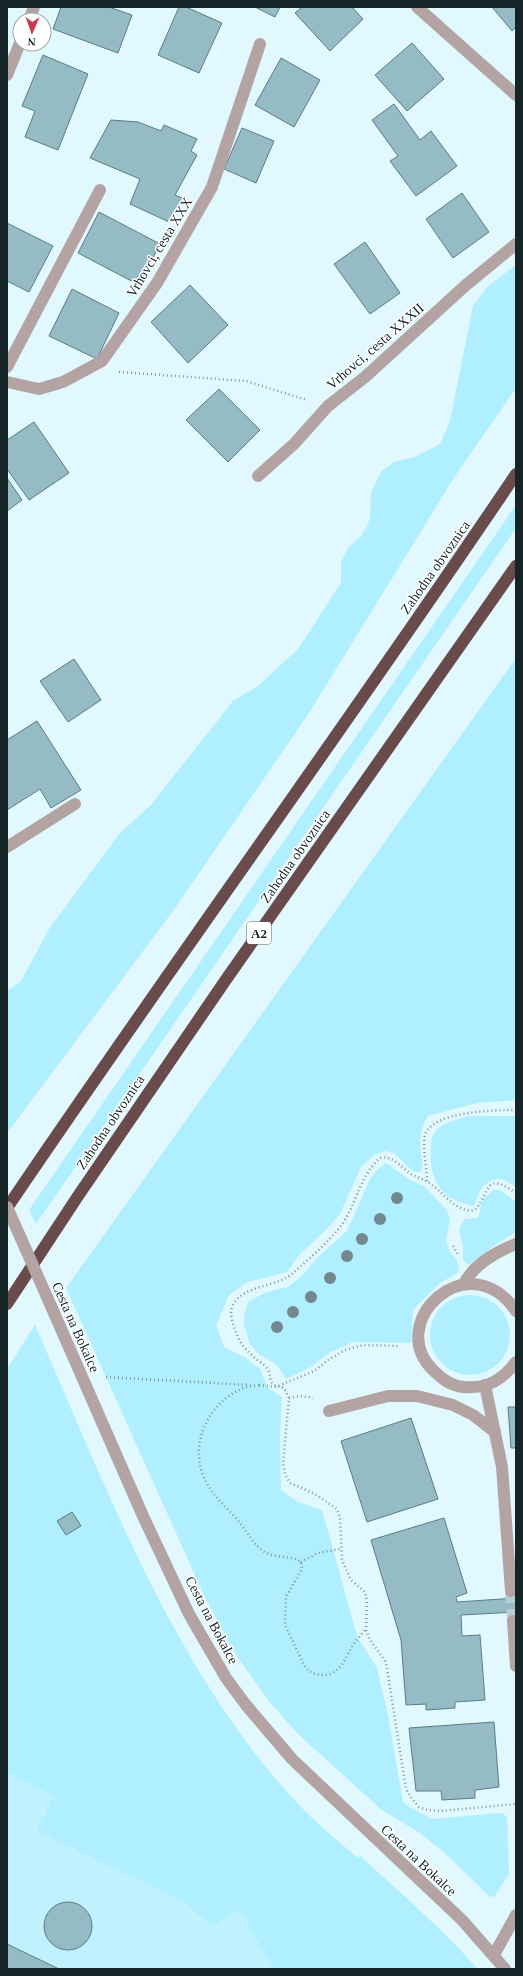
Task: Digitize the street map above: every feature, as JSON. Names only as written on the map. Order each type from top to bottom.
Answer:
[{"type":"highway","name":"Zahodna obvoznica","points":[[7,1208],[148,1001],[402,640],[516,474]]},
{"type":"highway","name":"Zahodna obvoznica","points":[[7,1304],[78,1196],[216,994],[516,566]]},
{"type":"street","points":[[417,7],[516,95]]},
{"type":"street","name":"Vrhovci, cesta XXX","points":[[7,382],[39,389],[63,382],[102,361],[157,283],[212,187],[260,44]]},
{"type":"street","points":[[7,74],[16,52]]},
{"type":"street","points":[[7,367],[100,190]]},
{"type":"street","name":"Vrhovci, cesta XXXII","points":[[258,476],[294,444],[328,406],[365,377],[466,285],[516,244]]},
{"type":"street","points":[[7,847],[75,804]]},
{"type":"street","name":"Cesta na Bokalce","points":[[7,1208],[189,1614],[226,1678],[251,1711],[292,1759],[371,1836],[450,1909],[494,1955],[505,1969]]},
{"type":"street","points":[[464,1284],[469,1274],[502,1249],[516,1244]]},
{"type":"street","points":[[514,1308],[509,1300],[496,1290],[481,1285],[464,1284],[447,1290],[433,1300],[423,1315],[419,1332],[420,1347],[428,1366],[441,1379],[457,1386],[475,1388],[492,1384],[506,1375],[516,1362]]},
{"type":"street","points":[[514,1308],[516,1291]]},
{"type":"street","points":[[485,1385],[502,1467],[511,1591]]},
{"type":"street","points":[[329,1411],[388,1396],[417,1396],[453,1406],[474,1416],[495,1432]]},
{"type":"street","points":[[513,1621],[516,1666]]},
{"type":"street","points":[[494,1955],[516,1915]]},
{"type":"path","points":[[89,369],[246,381],[328,406]]},
{"type":"path","points":[[427,1181],[424,1141],[429,1128],[443,1120],[477,1111],[516,1110]]},
{"type":"path","points":[[276,1387],[269,1380],[267,1369],[264,1365],[252,1356],[239,1340],[231,1316],[232,1306],[238,1298],[256,1289],[279,1282],[290,1276],[326,1242],[343,1223],[368,1171],[380,1158],[391,1158],[411,1174],[427,1181],[447,1199],[472,1211],[477,1207],[486,1190],[494,1184],[504,1185],[516,1193]]},
{"type":"path","points":[[276,1387],[314,1371],[328,1360],[351,1348],[363,1345],[420,1347]]},
{"type":"path","points":[[81,1375],[229,1385],[259,1385],[284,1388],[289,1398],[283,1463],[285,1474],[290,1483],[315,1494],[337,1509],[340,1518],[340,1549],[346,1572],[351,1580],[365,1592],[366,1630],[370,1640],[385,1661],[406,1789],[412,1799],[419,1806],[428,1810],[516,1804]]},
{"type":"path","points":[[259,1385],[242,1388],[228,1396],[216,1406],[202,1432],[198,1447],[203,1475],[210,1489],[220,1503],[237,1519],[251,1540],[263,1551],[271,1555],[294,1559],[301,1562]]},
{"type":"path","points":[[301,1562],[318,1553],[340,1549]]},
{"type":"path","points":[[301,1562],[302,1569],[286,1597],[285,1625],[305,1667],[309,1671],[321,1675],[334,1673],[344,1662],[354,1643],[366,1630]]},
{"type":"shaded area","points":[[516,265],[516,388],[455,476],[309,713],[173,911],[7,1133],[7,991],[21,981],[49,929],[120,833],[150,806],[233,701],[258,686],[298,649],[341,583],[341,561],[348,548],[362,535],[370,519],[371,492],[381,472],[394,462],[415,457],[440,444],[450,421],[473,306],[488,286]]},
{"type":"shaded area","points":[[516,505],[516,528],[36,1224],[29,1210]]},
{"type":"shaded area","points":[[516,658],[516,1100],[477,1103],[428,1116],[422,1130],[420,1142],[423,1168],[420,1172],[414,1172],[394,1153],[385,1151],[374,1155],[361,1167],[340,1214],[327,1229],[300,1254],[287,1272],[248,1282],[229,1295],[216,1325],[224,1347],[244,1357],[260,1369],[268,1388],[282,1397],[280,1435],[281,1490],[298,1502],[322,1510],[357,1636],[377,1668],[388,1715],[403,1802],[432,1819],[499,1813],[504,1814],[507,1818],[509,1874],[494,1897],[489,1896],[446,1854],[420,1833],[382,1810],[298,1734],[268,1700],[232,1649],[203,1593],[66,1288]]},
{"type":"shaded area","points":[[470,1116],[516,1116],[516,1187],[502,1179],[492,1181],[481,1188],[473,1206],[453,1199],[440,1188],[435,1180],[431,1162],[431,1146],[433,1135],[436,1131],[456,1119]]},
{"type":"shaded area","points":[[386,1163],[410,1180],[425,1187],[446,1209],[450,1218],[446,1241],[450,1252],[457,1260],[459,1270],[456,1274],[440,1283],[413,1310],[411,1343],[353,1342],[331,1352],[311,1367],[286,1379],[277,1365],[259,1354],[250,1344],[244,1326],[245,1311],[249,1301],[267,1292],[288,1287],[304,1274],[316,1259],[347,1231],[370,1179],[377,1170]]},
{"type":"shaded area","points":[[494,1190],[500,1190],[516,1202],[516,1232],[498,1243],[469,1265],[463,1260],[463,1246],[459,1229],[465,1219],[478,1218],[483,1199]]},
{"type":"shaded area","points":[[470,1295],[485,1298],[498,1307],[507,1320],[510,1335],[507,1350],[498,1363],[485,1372],[470,1375],[455,1372],[442,1363],[433,1350],[430,1335],[433,1320],[442,1307],[455,1298]]},
{"type":"shaded area","points":[[35,1325],[117,1514],[180,1639],[216,1698],[255,1754],[299,1805],[358,1858],[360,1856],[406,1897],[450,1939],[478,1969],[274,1969],[239,1910],[212,1927],[185,1903],[37,1831],[54,1796],[7,1773],[7,1369]]},
{"type":"shaded area","points":[[7,1773],[54,1796],[37,1831],[185,1903],[212,1927],[239,1910],[274,1969],[7,1969]]},
{"type":"building","points":[[61,7],[109,7],[132,15],[118,53],[53,29]]},
{"type":"building","points":[[179,7],[186,7],[222,23],[199,73],[158,55]]},
{"type":"building","points":[[255,7],[280,7],[275,17]]},
{"type":"building","points":[[302,7],[352,7],[363,19],[330,51],[295,13]]},
{"type":"building","points":[[492,7],[516,7],[516,27],[512,31]]},
{"type":"building","points":[[412,43],[444,79],[407,111],[375,75]]},
{"type":"building","points":[[43,55],[88,74],[58,150],[25,137],[35,111],[22,106]]},
{"type":"building","points":[[281,58],[320,80],[294,127],[255,105]]},
{"type":"building","points":[[394,104],[420,140],[431,131],[457,166],[416,196],[390,161],[398,156],[372,120]]},
{"type":"building","points":[[111,120],[138,122],[161,131],[164,125],[197,139],[191,151],[197,155],[175,195],[182,198],[169,222],[130,204],[140,179],[90,158]]},
{"type":"building","points":[[242,128],[274,141],[256,183],[224,169]]},
{"type":"building","points":[[462,193],[489,232],[453,258],[426,219]]},
{"type":"building","points":[[99,212],[160,244],[139,285],[78,253]]},
{"type":"building","points":[[7,223],[53,246],[29,292],[7,281]]},
{"type":"building","points":[[365,242],[400,293],[370,314],[334,264]]},
{"type":"building","points":[[190,285],[228,325],[188,363],[151,322]]},
{"type":"building","points":[[72,289],[119,313],[97,359],[49,336]]},
{"type":"building","points":[[219,389],[260,430],[228,462],[186,420]]},
{"type":"building","points":[[34,422],[69,473],[29,500],[7,469],[7,440]]},
{"type":"building","points":[[7,478],[22,500],[7,511]]},
{"type":"building","points":[[74,659],[101,700],[68,722],[40,681]]},
{"type":"building","points":[[37,721],[81,790],[51,808],[40,789],[7,810],[7,740]]},
{"type":"building","points":[[508,1407],[516,1407],[516,1448],[511,1448]]},
{"type":"building","points":[[411,1418],[438,1499],[367,1522],[341,1441]]},
{"type":"building","points":[[72,1512],[81,1526],[66,1535],[57,1521]]},
{"type":"building","points":[[444,1518],[467,1593],[456,1597],[457,1602],[516,1598],[516,1612],[461,1615],[462,1636],[480,1635],[485,1700],[455,1702],[455,1708],[426,1710],[426,1704],[406,1705],[401,1640],[371,1540]]},
{"type":"building","points":[[494,1722],[499,1787],[475,1790],[475,1798],[442,1800],[441,1791],[416,1791],[409,1728]]},
{"type":"building","points":[[63,1902],[73,1902],[82,1906],[88,1912],[91,1917],[91,1935],[82,1946],[73,1950],[63,1950],[54,1946],[48,1940],[44,1931],[44,1921],[48,1912],[54,1906]]},
{"type":"building","points":[[7,1944],[59,1969],[7,1969]]},
{"type":"tunnel","points":[[511,1591],[513,1621]]}]
